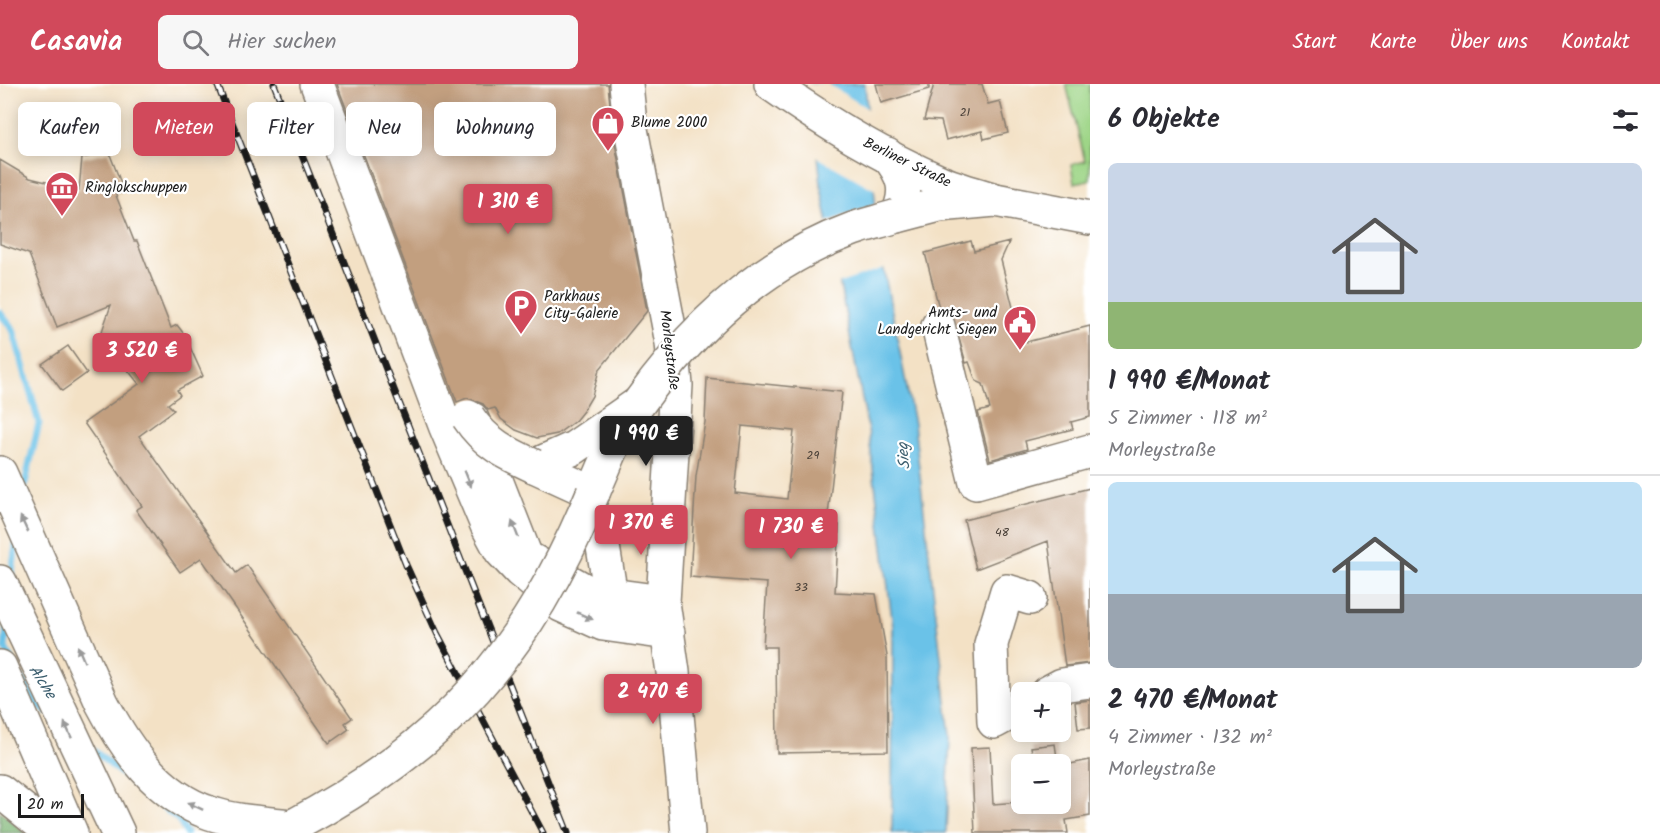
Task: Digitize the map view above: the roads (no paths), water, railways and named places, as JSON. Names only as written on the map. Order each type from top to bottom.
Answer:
[{"type":"main road","points":[[317,84],[461,419],[526,557],[588,592],[611,596],[665,617]]},
{"type":"main road","name":"Morleystraße","points":[[626,84],[630,124],[673,298],[672,343],[676,385],[665,617],[688,833]]},
{"type":"main road","points":[[630,124],[649,84]]},
{"type":"main road","name":"Berliner Straße","points":[[783,92],[887,155],[939,181],[995,200],[1090,218]]},
{"type":"main road","points":[[887,155],[903,180],[905,192],[897,216]]},
{"type":"main road","points":[[0,473],[102,703],[117,732],[143,767],[184,801],[209,813],[285,830],[343,799],[391,767],[435,731],[476,690],[512,645],[544,597],[571,547],[596,508],[614,444],[639,403],[666,365],[697,330],[732,299],[769,272],[831,239],[897,216],[939,205],[995,200]]},
{"type":"main road","points":[[938,326],[976,483],[1090,451]]},
{"type":"main road","points":[[534,466],[574,448],[639,403]]},
{"type":"main road","points":[[461,419],[497,448],[534,466],[596,508],[611,596]]},
{"type":"main road","points":[[461,419],[487,525],[501,551],[520,571],[561,605],[603,624],[665,617]]},
{"type":"main road","points":[[0,582],[118,833]]},
{"type":"main road","points":[[1011,713],[994,722],[991,644],[1007,591],[1030,598]]},
{"type":"main road","points":[[0,667],[71,833]]},
{"type":"main road","points":[[0,792],[52,833]]},
{"type":"water","name":"Sieg","points":[[810,84],[865,84],[879,245],[914,424],[950,736],[946,833],[892,833],[893,627],[868,429],[822,193]]},
{"type":"waterway","name":"Alche","points":[[0,313],[13,329],[39,423],[23,492]]},
{"type":"waterway","name":"Alche","points":[[11,579],[17,539]]},
{"type":"waterway","name":"Alche","points":[[7,625],[5,648],[12,661]]},
{"type":"waterway","name":"Alche","points":[[22,678],[36,703],[47,712]]},
{"type":"waterway","name":"Alche","points":[[95,752],[179,820],[186,833]]},
{"type":"railway","points":[[217,84],[406,565],[437,633],[543,833]]},
{"type":"railway","points":[[274,84],[568,833]]},
{"type":"place","name":"Blume 2000","points":[[608,152]]},
{"type":"place","name":"Ringlokschuppen","points":[[62,217]]},
{"type":"place","name":"Parkhaus City-Galerie","points":[[521,335]]},
{"type":"place","name":"Amts- und Landgericht Siegen","points":[[1020,351]]}]
